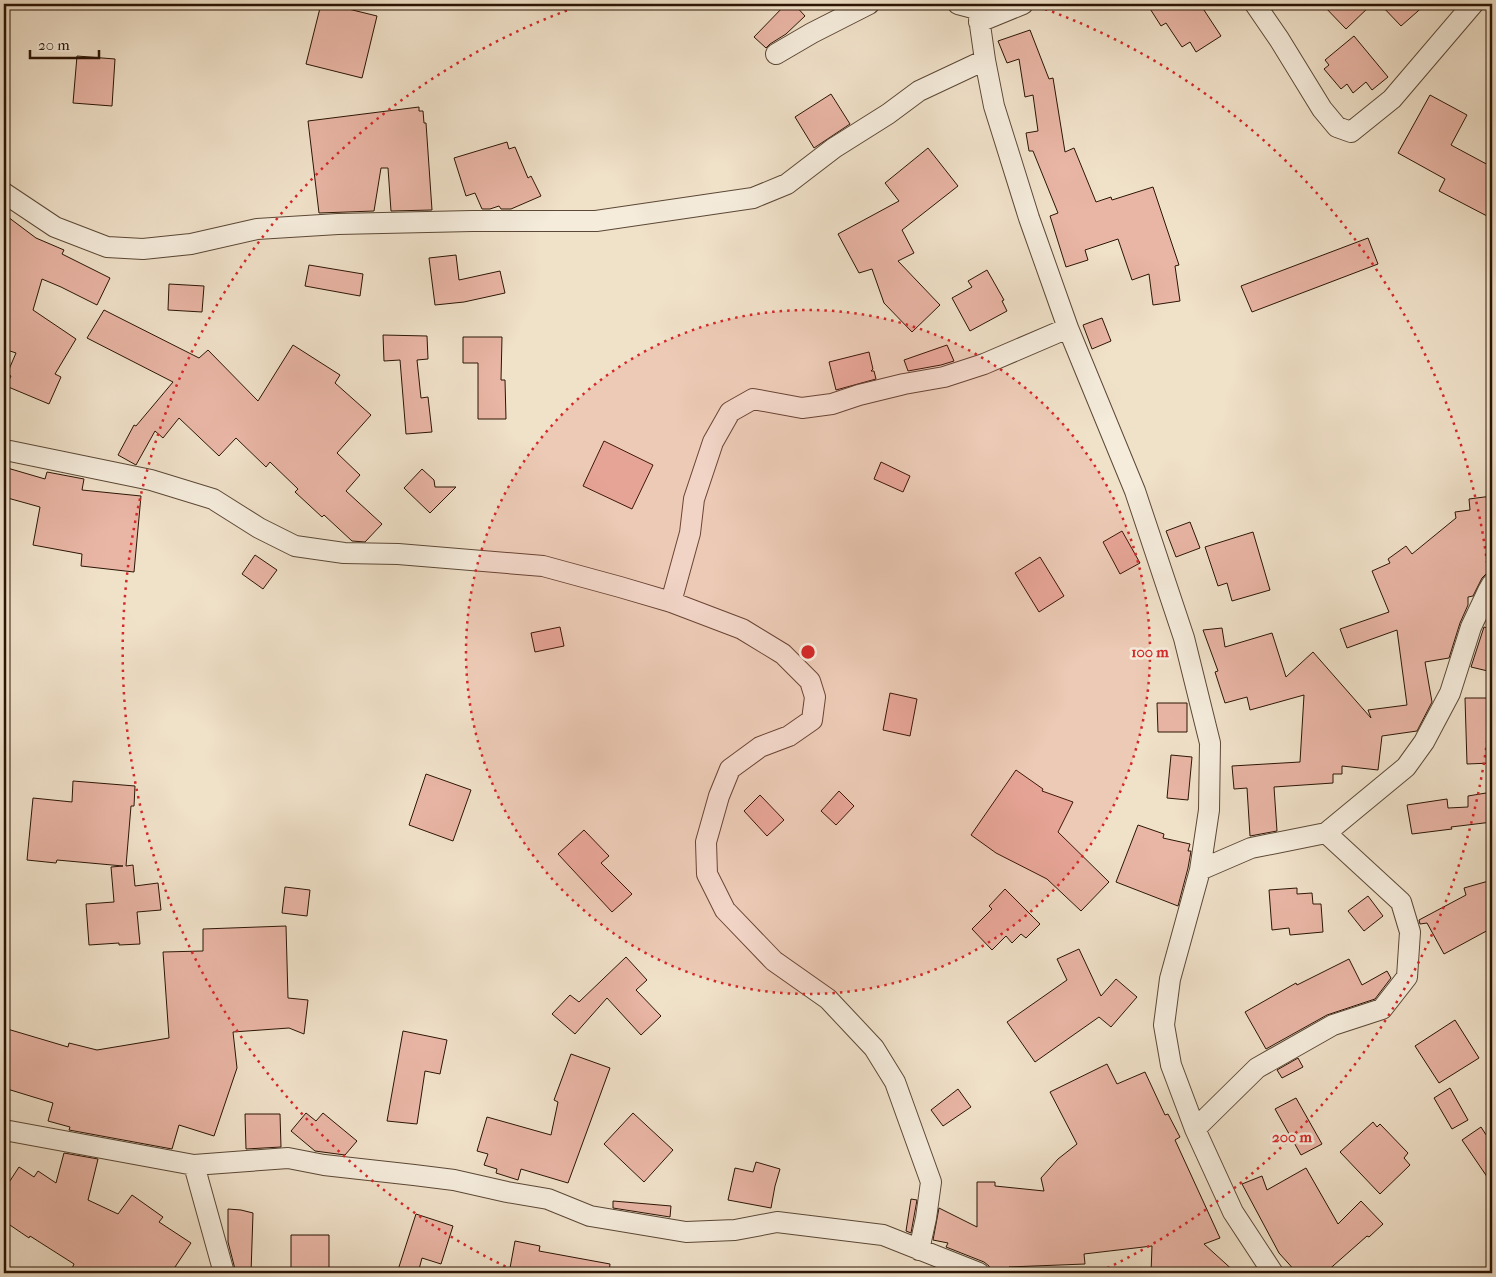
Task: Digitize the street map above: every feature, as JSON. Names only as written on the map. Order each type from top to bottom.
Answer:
[{"type":"street","points":[[776,54],[820,28],[868,4]]},
{"type":"street","points":[[1024,4],[973,10],[994,106],[1029,218],[1068,328],[1136,491],[1184,638],[1210,743],[1209,810],[1200,870],[1170,979],[1164,1025],[1171,1065],[1195,1129],[1233,1212],[1273,1273]]},
{"type":"street","points":[[1255,4],[1322,109],[1337,127],[1351,132],[1392,99],[1474,4]]},
{"type":"street","points":[[4,193],[55,227],[107,247],[143,249],[191,244],[257,229],[338,224],[596,221],[753,198],[787,184],[834,148],[888,114],[919,91],[985,60]]},
{"type":"street","points":[[671,602],[690,533],[694,499],[713,442],[730,412],[753,399],[802,408],[832,404],[895,386],[944,377],[1002,357],[1068,328]]},
{"type":"street","points":[[10,451],[151,480],[213,499],[259,528],[295,546],[344,553],[398,554],[542,566],[671,602],[742,629],[783,654],[810,681],[816,697],[812,720],[789,736],[760,748],[730,769],[719,796],[706,842],[707,874],[725,910],[774,961],[828,999],[874,1048],[895,1082],[931,1182],[919,1250]]},
{"type":"street","points":[[1200,870],[1251,848],[1326,833],[1406,767],[1424,742],[1450,692],[1471,627],[1492,584]]},
{"type":"street","points":[[1195,1129],[1257,1068],[1333,1025],[1382,1009],[1407,977],[1410,932],[1401,902],[1326,833]]},
{"type":"street","points":[[4,1130],[194,1165],[288,1158],[324,1165],[454,1180],[548,1199],[590,1216],[686,1232],[735,1230],[777,1222],[883,1235],[979,1273]]},
{"type":"street","points":[[194,1165],[224,1273]]},
{"type":"building","points":[[321,4],[377,16],[362,78],[306,64]]},
{"type":"building","points":[[786,4],[794,4],[805,16],[786,34],[766,48],[754,37]]},
{"type":"building","points":[[1147,4],[1200,4],[1221,36],[1196,52],[1190,42],[1182,47],[1166,23],[1161,26]]},
{"type":"building","points":[[1322,4],[1372,4],[1346,29]]},
{"type":"building","points":[[1380,4],[1426,4],[1401,26]]},
{"type":"building","points":[[1030,30],[1049,79],[1053,78],[1065,152],[1074,148],[1096,202],[1111,197],[1112,200],[1153,187],[1179,265],[1175,266],[1180,301],[1153,305],[1149,274],[1132,280],[1118,239],[1085,250],[1088,260],[1066,267],[1050,216],[1058,213],[1033,151],[1029,151],[1026,133],[1038,131],[1033,95],[1025,97],[1019,59],[1007,63],[998,41]]},
{"type":"building","points":[[1354,36],[1388,77],[1372,90],[1366,82],[1353,93],[1347,84],[1341,89],[1324,69],[1329,65],[1325,60]]},
{"type":"building","points":[[77,56],[115,59],[112,106],[73,103]]},
{"type":"building","points":[[831,94],[850,124],[814,148],[795,117]]},
{"type":"building","points":[[1430,95],[1467,115],[1451,145],[1492,167],[1492,207],[1487,216],[1439,191],[1445,179],[1398,153]]},
{"type":"building","points":[[419,107],[419,111],[423,111],[424,123],[426,123],[432,210],[391,211],[388,168],[381,168],[374,211],[319,213],[308,121]]},
{"type":"building","points":[[507,142],[509,149],[515,147],[528,178],[531,176],[541,196],[511,209],[501,209],[499,206],[482,209],[475,193],[466,196],[454,158]]},
{"type":"building","points":[[928,148],[958,186],[902,230],[914,253],[898,261],[940,305],[912,332],[884,303],[872,269],[859,273],[838,234],[899,201],[885,183]]},
{"type":"building","points":[[4,214],[36,238],[64,250],[62,254],[110,278],[97,305],[42,279],[33,310],[76,339],[55,374],[61,377],[49,404],[6,386],[11,376],[7,374],[16,353],[4,349]]},
{"type":"building","points":[[1368,238],[1378,264],[1252,312],[1241,286]]},
{"type":"building","points":[[456,255],[459,280],[500,271],[505,293],[464,302],[435,305],[429,258]]},
{"type":"building","points":[[309,265],[363,274],[360,296],[305,286]]},
{"type":"building","points":[[987,270],[1004,300],[1002,301],[1007,311],[970,331],[952,298],[972,287],[968,281]]},
{"type":"building","points":[[169,284],[204,286],[202,312],[168,310]]},
{"type":"building","points":[[104,310],[199,358],[208,350],[258,401],[293,345],[340,375],[335,383],[371,415],[337,453],[360,475],[346,491],[382,524],[365,542],[352,541],[295,492],[298,489],[270,462],[266,467],[236,438],[219,456],[179,418],[163,438],[155,431],[136,465],[118,455],[134,425],[136,426],[173,382],[87,338]]},
{"type":"building","points":[[1102,318],[1111,341],[1092,349],[1083,325]]},
{"type":"building","points":[[383,335],[427,336],[428,359],[417,360],[421,398],[428,397],[432,432],[406,434],[400,360],[384,361]]},
{"type":"building","points":[[463,337],[502,337],[501,380],[505,380],[506,419],[478,419],[478,363],[463,363]]},
{"type":"building","points":[[947,345],[954,361],[908,371],[904,360]]},
{"type":"building","points":[[869,352],[873,369],[871,371],[874,371],[876,379],[836,390],[829,362]]},
{"type":"building","points":[[604,441],[653,465],[632,509],[583,486]]},
{"type":"building","points":[[881,462],[910,476],[903,492],[874,479]]},
{"type":"building","points":[[4,467],[45,479],[47,472],[84,479],[82,490],[141,496],[134,572],[81,566],[82,554],[33,545],[40,507],[4,497]]},
{"type":"building","points":[[422,469],[434,480],[435,487],[456,487],[430,513],[404,488]]},
{"type":"building","points":[[1492,496],[1492,572],[1482,578],[1473,596],[1468,597],[1468,605],[1449,658],[1425,662],[1432,702],[1417,731],[1382,736],[1378,770],[1342,766],[1342,774],[1333,774],[1333,783],[1274,787],[1277,831],[1250,836],[1247,788],[1234,789],[1232,766],[1300,762],[1304,695],[1250,710],[1247,697],[1225,703],[1215,672],[1218,671],[1203,630],[1222,628],[1225,647],[1272,633],[1286,677],[1313,652],[1371,718],[1368,710],[1407,705],[1397,630],[1347,648],[1340,629],[1389,612],[1372,571],[1390,563],[1388,559],[1406,546],[1412,554],[1456,518],[1455,512],[1470,510],[1469,499]]},
{"type":"building","points":[[1190,522],[1200,548],[1176,557],[1166,531]]},
{"type":"building","points":[[1122,531],[1140,563],[1120,574],[1103,542]]},
{"type":"building","points":[[1253,532],[1270,590],[1232,601],[1227,583],[1218,586],[1205,547]]},
{"type":"building","points":[[255,555],[277,570],[263,589],[242,574]]},
{"type":"building","points":[[1040,557],[1064,596],[1039,612],[1015,573]]},
{"type":"building","points":[[560,627],[564,646],[535,652],[531,633]]},
{"type":"building","points":[[1484,627],[1492,630],[1492,672],[1471,667]]},
{"type":"building","points":[[890,693],[917,699],[910,736],[883,730]]},
{"type":"building","points":[[1465,698],[1492,698],[1492,763],[1467,764]]},
{"type":"building","points":[[1157,703],[1187,703],[1187,732],[1158,732]]},
{"type":"building","points":[[1171,755],[1192,757],[1188,800],[1167,798]]},
{"type":"building","points":[[1016,770],[1043,789],[1042,791],[1073,802],[1058,832],[1109,882],[1081,911],[1047,879],[996,853],[971,835]]},
{"type":"building","points":[[426,774],[471,790],[453,841],[409,825]]},
{"type":"building","points":[[73,781],[135,786],[134,806],[131,806],[126,866],[133,865],[135,886],[158,883],[161,910],[137,912],[140,944],[89,945],[86,904],[114,902],[111,867],[123,866],[57,860],[56,863],[27,860],[33,798],[72,802]]},
{"type":"building","points":[[839,791],[854,806],[836,825],[821,811]]},
{"type":"building","points":[[1492,792],[1492,822],[1412,834],[1407,805],[1447,799],[1448,808],[1468,807],[1468,796]]},
{"type":"building","points":[[760,795],[784,820],[767,836],[744,811]]},
{"type":"building","points":[[1138,825],[1164,834],[1163,838],[1190,844],[1188,851],[1191,851],[1188,868],[1178,906],[1116,882]]},
{"type":"building","points":[[584,830],[609,856],[601,863],[632,894],[612,912],[558,854]]},
{"type":"building","points":[[1492,880],[1492,928],[1444,954],[1427,923],[1420,924],[1419,920],[1466,895],[1464,888]]},
{"type":"building","points":[[285,887],[310,890],[307,916],[282,913]]},
{"type":"building","points":[[1297,888],[1297,894],[1312,893],[1313,904],[1321,904],[1323,932],[1290,935],[1289,928],[1272,930],[1269,890]]},
{"type":"building","points":[[1005,889],[1040,924],[1026,938],[1021,934],[1012,943],[1006,936],[992,950],[972,929],[992,909],[989,906]]},
{"type":"building","points":[[1368,896],[1383,916],[1364,931],[1348,911]]},
{"type":"building","points":[[286,926],[288,998],[308,1000],[304,1034],[289,1028],[233,1032],[237,1068],[214,1136],[179,1125],[172,1149],[69,1130],[70,1127],[48,1121],[53,1103],[4,1088],[4,1028],[68,1047],[69,1043],[97,1050],[169,1038],[163,952],[203,951],[203,929]]},
{"type":"building","points":[[1079,949],[1101,996],[1116,979],[1137,997],[1111,1027],[1099,1017],[1035,1062],[1007,1022],[1067,980],[1057,959]]},
{"type":"building","points":[[626,957],[647,980],[636,990],[661,1016],[641,1035],[607,998],[575,1034],[552,1014],[570,995],[579,1002]]},
{"type":"building","points":[[1349,959],[1362,985],[1387,971],[1391,978],[1375,999],[1327,1015],[1266,1049],[1245,1012],[1296,983],[1297,985]]},
{"type":"building","points":[[1455,1020],[1479,1058],[1439,1083],[1415,1046]]},
{"type":"building","points":[[403,1031],[447,1040],[440,1074],[425,1071],[417,1124],[387,1121]]},
{"type":"building","points":[[571,1054],[610,1068],[568,1183],[521,1169],[518,1180],[496,1173],[497,1169],[484,1165],[488,1154],[477,1151],[487,1117],[551,1135],[558,1102],[554,1100]]},
{"type":"building","points":[[1298,1058],[1303,1067],[1282,1078],[1277,1070]]},
{"type":"building","points":[[1107,1064],[1117,1084],[1145,1072],[1165,1115],[1168,1114],[1180,1137],[1175,1140],[1220,1238],[1204,1244],[1236,1273],[1151,1273],[1152,1246],[1084,1254],[1085,1264],[1009,1267],[1023,1273],[991,1273],[989,1266],[984,1262],[946,1247],[948,1243],[933,1240],[939,1208],[977,1227],[977,1182],[995,1182],[995,1186],[1044,1191],[1041,1178],[1058,1159],[1077,1144],[1050,1092]]},
{"type":"building","points":[[1450,1088],[1468,1120],[1452,1129],[1434,1098]]},
{"type":"building","points":[[958,1089],[971,1107],[943,1126],[931,1110]]},
{"type":"building","points":[[1296,1098],[1322,1144],[1301,1155],[1275,1109]]},
{"type":"building","points":[[306,1113],[316,1121],[323,1113],[357,1141],[345,1155],[315,1151],[291,1131]]},
{"type":"building","points":[[633,1113],[673,1150],[644,1182],[604,1144]]},
{"type":"building","points":[[245,1114],[280,1114],[281,1147],[246,1149]]},
{"type":"building","points":[[1373,1122],[1377,1127],[1380,1124],[1408,1153],[1404,1158],[1410,1165],[1380,1194],[1340,1152]]},
{"type":"building","points":[[1481,1127],[1492,1144],[1492,1184],[1462,1140]]},
{"type":"building","points":[[64,1153],[98,1159],[88,1200],[118,1214],[132,1195],[163,1217],[159,1222],[191,1243],[171,1273],[70,1273],[74,1264],[4,1221],[4,1190],[19,1167],[34,1177],[38,1171],[56,1183]]},
{"type":"building","points":[[756,1162],[780,1169],[771,1208],[728,1200],[735,1168],[753,1172]]},
{"type":"building","points":[[1306,1168],[1338,1224],[1361,1201],[1383,1224],[1325,1273],[1297,1273],[1279,1253],[1242,1184],[1262,1176],[1267,1190]]},
{"type":"building","points":[[911,1199],[917,1200],[911,1233],[906,1231]]},
{"type":"building","points":[[613,1201],[671,1206],[670,1217],[613,1208]]},
{"type":"building","points":[[228,1209],[253,1213],[251,1273],[236,1273],[228,1242]]},
{"type":"building","points":[[416,1214],[453,1226],[441,1264],[422,1258],[418,1273],[397,1273]]},
{"type":"building","points":[[291,1235],[329,1235],[329,1270],[291,1270]]},
{"type":"building","points":[[515,1241],[540,1246],[539,1251],[610,1264],[609,1273],[534,1273],[510,1268]]}]
